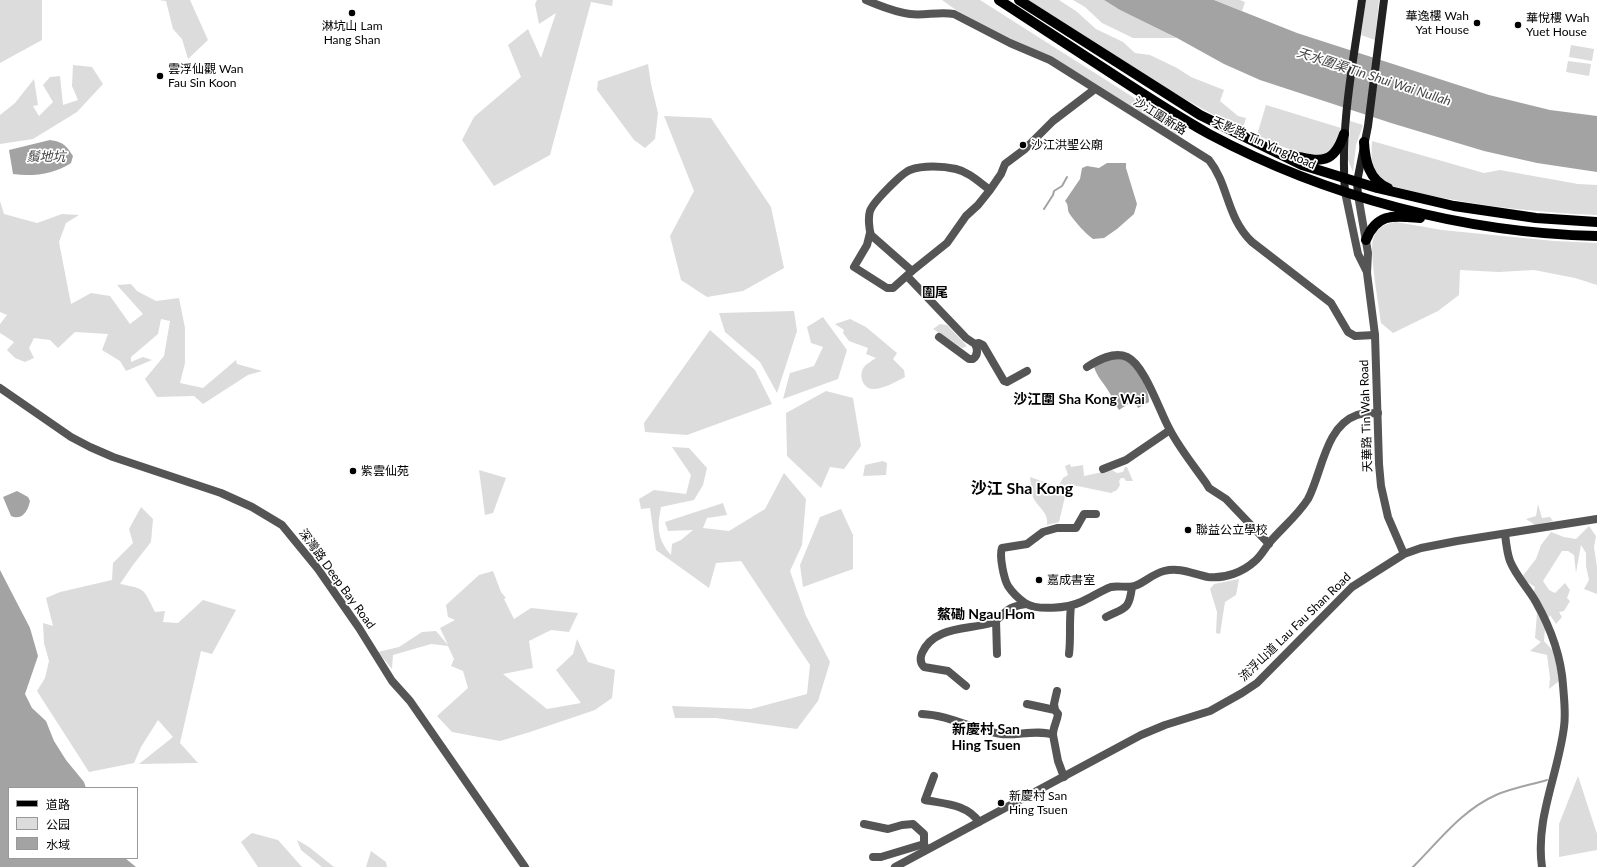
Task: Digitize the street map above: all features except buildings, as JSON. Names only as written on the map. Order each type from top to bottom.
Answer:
[{"type":"main road","name":"天影路 Tin Ying Road","points":[[998,0],[1156,102],[1210,134],[1285,170],[1345,192],[1452,220],[1536,233],[1597,236]]},
{"type":"main road","name":"天影路 Tin Ying Road","points":[[1019,0],[1200,115],[1272,152],[1302,165],[1399,193],[1490,212],[1536,218],[1597,222]]},
{"type":"main road","name":"天華路 Tin Wah Road","points":[[1345,192],[1345,119],[1362,0]]},
{"type":"main road","name":"天華路 Tin Wah Road","points":[[1358,195],[1357,182],[1368,126],[1384,0]]},
{"type":"main road","points":[[1272,152],[1307,159],[1326,158],[1336,152],[1344,134]]},
{"type":"main road","points":[[1364,142],[1366,163],[1372,175],[1383,186],[1399,193]]},
{"type":"main road","points":[[1366,240],[1369,233],[1378,222],[1390,216],[1452,220]]},
{"type":"street","name":"沙江圍新路","points":[[866,0],[890,10],[910,14],[933,12],[954,14],[1010,43],[1050,60],[1208,160],[1217,173],[1234,218],[1244,234],[1252,242],[1331,303],[1348,332],[1355,336],[1375,335]]},
{"type":"street","points":[[990,190],[961,170],[931,168],[910,170],[880,197],[871,208],[869,214],[870,233],[868,244],[854,267],[887,288],[893,288],[947,243],[966,216],[978,205],[990,190],[1001,174],[1005,164],[1025,149],[1053,121],[1095,88]]},
{"type":"street","name":"天華路 Tin Wah Road","points":[[1345,192],[1358,254],[1367,273]]},
{"type":"street","name":"天華路 Tin Wah Road","points":[[1358,195],[1368,253],[1367,273],[1375,335],[1379,464],[1382,497],[1392,530],[1404,554]]},
{"type":"street","points":[[870,233],[910,273],[966,338],[975,344],[979,343],[983,345],[1006,382],[1026,371]]},
{"type":"street","points":[[938,337],[969,360],[973,359],[977,355],[977,348],[975,344]]},
{"type":"street","points":[[1087,367],[1095,362],[1116,355],[1122,355],[1130,358],[1139,368],[1162,410],[1170,430],[1210,488],[1226,500],[1268,544]]},
{"type":"street","name":"深灣路 Deep Bay Road","points":[[0,388],[70,437],[90,447],[113,457],[221,493],[252,507],[282,525],[318,569],[360,628],[392,681],[410,701],[525,867]]},
{"type":"street","points":[[1096,514],[1084,514],[1076,528],[1057,528],[1043,532],[1027,544],[1002,548],[1001,556],[1008,586],[1026,604],[1038,608],[1071,606],[1112,587],[1132,587],[1155,574],[1166,571],[1182,570],[1207,577],[1226,576],[1247,568],[1256,560],[1306,501],[1313,489],[1330,442],[1340,426],[1357,415],[1378,413]]},
{"type":"street","points":[[1103,469],[1126,460],[1170,430]]},
{"type":"street","name":"流浮山道 Lau Fau Shan Road","points":[[894,867],[925,847],[979,822],[1147,733],[1172,722],[1210,711],[1242,693],[1256,682],[1352,587],[1404,554],[1420,548],[1457,541],[1597,519]]},
{"type":"street","points":[[1505,534],[1510,561],[1519,578],[1536,601],[1551,634],[1560,663],[1563,683],[1564,726],[1541,830],[1540,854],[1542,867]]},
{"type":"street","points":[[1106,617],[1126,607],[1130,601],[1132,587]]},
{"type":"street","points":[[966,686],[948,671],[924,667],[920,661],[922,654],[929,643],[941,633],[996,620],[1010,608],[1026,604]]},
{"type":"street","points":[[1069,654],[1069,622],[1071,606]]},
{"type":"street","points":[[996,620],[997,654]]},
{"type":"street","points":[[1057,691],[1054,704],[1055,710],[1058,714],[1053,728],[1053,735],[1058,761],[1064,777]]},
{"type":"street","points":[[1026,704],[1055,710]]},
{"type":"street","points":[[922,714],[945,718],[975,728],[1001,734],[1046,733],[1053,735]]},
{"type":"street","points":[[934,776],[923,802],[966,809],[974,814],[979,822]]},
{"type":"street","points":[[864,824],[888,829],[913,824],[924,834],[925,847],[873,858]]},
{"type":"green space","points":[[0,0],[42,0],[42,40],[0,63]]},
{"type":"green space","points":[[158,0],[190,0],[208,40],[188,59],[182,39],[173,29],[166,1]]},
{"type":"green space","points":[[537,0],[613,0],[612,6],[591,2],[550,155],[494,186],[462,140],[474,117],[521,77],[508,45],[528,29],[541,58],[556,13],[539,24],[535,4]]},
{"type":"green space","points":[[942,0],[980,0],[1139,101],[1141,97],[1187,126],[1179,137],[956,10]]},
{"type":"green space","points":[[1026,0],[1059,0],[1076,11],[1096,29],[1123,42],[1135,53],[1150,55],[1177,68],[1191,77],[1224,90],[1220,101],[1238,116],[1246,118],[1243,128],[1219,118],[1172,92]]},
{"type":"green space","points":[[1073,0],[1104,0],[1120,10],[1177,38],[1133,38],[1102,23],[1085,7]]},
{"type":"green space","points":[[1214,0],[1240,0],[1245,2],[1242,11]]},
{"type":"green space","points":[[1366,0],[1379,0],[1375,40],[1361,35]]},
{"type":"green space","points":[[1571,45],[1594,49],[1592,61],[1569,57]]},
{"type":"green space","points":[[1568,61],[1591,64],[1589,76],[1566,72]]},
{"type":"green space","points":[[648,64],[658,113],[655,139],[645,148],[634,140],[597,90],[598,81]]},
{"type":"green space","points":[[73,65],[92,67],[103,84],[77,112],[33,139],[0,144],[0,115],[15,103],[34,79],[38,105],[33,106],[39,116],[53,102],[43,85],[50,77],[60,76],[63,105],[78,100],[72,86]]},
{"type":"green space","points":[[1266,105],[1341,128],[1340,137],[1327,155],[1291,150],[1257,135]]},
{"type":"green space","points":[[664,116],[711,118],[771,207],[784,268],[743,291],[707,297],[681,280],[670,236],[694,191]]},
{"type":"green space","points":[[1350,121],[1363,125],[1356,145],[1353,172],[1348,160]]},
{"type":"green space","points":[[1372,141],[1484,173],[1500,170],[1578,184],[1597,185],[1597,215],[1545,212],[1493,206],[1442,198],[1391,186],[1379,178],[1375,173],[1372,161]]},
{"type":"green space","points":[[0,201],[4,214],[37,223],[62,214],[79,215],[66,223],[59,242],[71,304],[91,293],[110,296],[130,324],[143,314],[117,285],[131,284],[137,291],[156,301],[179,298],[185,328],[185,363],[180,383],[203,388],[236,360],[237,364],[262,371],[248,375],[203,404],[194,396],[157,397],[145,379],[164,356],[170,321],[161,319],[158,334],[131,357],[131,362],[143,357],[152,360],[126,371],[120,361],[102,350],[108,334],[75,332],[58,348],[50,340],[34,338],[29,348],[34,358],[25,362],[15,358],[7,350],[14,342],[0,333],[0,324],[7,315],[0,312]]},
{"type":"green space","points":[[1396,222],[1442,230],[1554,241],[1597,243],[1597,285],[1575,278],[1534,270],[1499,272],[1460,270],[1459,295],[1438,311],[1393,333],[1381,323],[1373,267],[1372,245],[1373,239],[1379,229],[1385,225]]},
{"type":"green space","points":[[794,311],[797,331],[777,393],[760,362],[725,332],[719,313]]},
{"type":"green space","points":[[823,317],[847,350],[838,379],[783,399],[790,373],[814,366],[823,347],[811,343],[807,327]]},
{"type":"green space","points":[[850,319],[866,327],[897,353],[893,359],[904,370],[905,377],[881,388],[873,389],[864,384],[861,374],[862,370],[867,364],[876,358],[866,354],[868,348],[849,341],[843,333],[844,330],[835,324]]},
{"type":"green space","points":[[940,324],[947,325],[967,346],[962,348],[933,329]]},
{"type":"green space","points":[[710,330],[755,370],[772,404],[687,435],[645,432],[644,423]]},
{"type":"green space","points":[[826,391],[853,398],[861,446],[844,469],[830,467],[821,488],[787,456],[786,413]]},
{"type":"green space","points":[[672,447],[689,448],[707,468],[703,485],[694,500],[661,507],[659,532],[663,544],[671,555],[672,544],[681,540],[693,530],[668,531],[665,522],[723,503],[727,515],[707,518],[703,528],[729,531],[765,509],[784,473],[806,499],[802,545],[790,571],[806,616],[830,662],[818,701],[797,729],[716,718],[675,718],[672,706],[751,709],[807,694],[810,665],[741,561],[716,563],[709,588],[656,550],[650,508],[641,509],[639,499],[654,490],[686,494],[691,475]]},
{"type":"green space","points":[[883,461],[887,463],[886,475],[863,476],[865,465]]},
{"type":"green space","points":[[1070,464],[1071,467],[1083,465],[1084,476],[1112,470],[1117,473],[1123,472],[1125,467],[1127,467],[1133,481],[1126,481],[1124,478],[1121,478],[1119,481],[1120,485],[1117,490],[1111,493],[1068,484],[1059,522],[1047,525],[1045,513],[1033,497],[1030,477],[1058,487],[1063,478],[1068,475],[1065,466]]},
{"type":"green space","points":[[479,470],[506,478],[493,513],[485,515]]},
{"type":"green space","points":[[1538,504],[1542,518],[1550,517],[1553,521],[1535,525],[1526,519],[1536,516]]},
{"type":"green space","points":[[141,507],[153,519],[151,542],[120,584],[135,587],[143,591],[155,612],[165,611],[163,622],[178,623],[203,600],[236,610],[212,654],[201,651],[180,743],[198,763],[139,764],[173,737],[158,720],[141,747],[134,763],[89,772],[37,691],[45,678],[49,661],[44,643],[43,623],[53,626],[46,598],[60,592],[112,580],[113,563],[133,543],[129,529]]},
{"type":"green space","points":[[841,509],[853,535],[853,569],[803,587],[800,565],[820,517]]},
{"type":"green space","points":[[1589,526],[1596,536],[1594,547],[1597,567],[1597,594],[1584,589],[1589,580],[1586,566],[1586,553],[1581,545],[1576,573],[1574,555],[1568,551],[1562,551],[1543,581],[1549,590],[1555,593],[1565,583],[1570,590],[1567,598],[1570,601],[1564,611],[1559,612],[1562,617],[1556,624],[1550,615],[1545,627],[1544,641],[1555,653],[1559,681],[1549,689],[1550,678],[1547,655],[1530,651],[1541,642],[1535,638],[1537,613],[1531,602],[1535,587],[1521,578],[1536,559],[1541,545],[1551,532],[1564,537],[1576,539]]},
{"type":"green space","points":[[493,571],[514,619],[531,608],[578,613],[569,632],[551,630],[529,641],[533,668],[503,674],[547,709],[581,703],[556,670],[573,654],[577,639],[588,662],[615,670],[612,698],[595,710],[500,741],[452,732],[437,716],[468,688],[463,671],[451,666],[454,659],[448,646],[431,644],[393,655],[392,669],[378,652],[399,647],[422,632],[436,631],[448,645],[440,628],[455,620],[448,617],[446,605],[479,575]]},
{"type":"green space","points":[[1239,579],[1236,595],[1225,602],[1220,634],[1216,633],[1217,612],[1210,589],[1214,584]]},
{"type":"green space","points":[[1578,776],[1597,834],[1597,850],[1559,857],[1559,824]]},
{"type":"green space","points":[[252,833],[278,840],[302,867],[258,867],[241,842]]},
{"type":"green space","points":[[297,840],[309,847],[334,867],[322,867],[301,850]]},
{"type":"green space","points":[[371,851],[386,862],[387,867],[366,867]]},
{"type":"water","name":"天水圍渠 Tin Shui Wai Nullah","points":[[1104,0],[1214,0],[1297,33],[1489,95],[1550,110],[1597,116],[1597,172],[1537,163],[1484,151],[1391,123],[1260,80],[1224,64],[1177,38],[1120,10]]},
{"type":"water","name":"鬚地坑","points":[[50,140],[61,143],[66,147],[73,156],[71,163],[58,170],[43,174],[13,174],[9,150]]},
{"type":"water","points":[[1107,163],[1126,163],[1126,168],[1137,204],[1134,214],[1117,229],[1104,238],[1093,239],[1083,231],[1071,216],[1065,201],[1080,179],[1082,168],[1087,166],[1099,168]]},
{"type":"water","points":[[1118,357],[1131,363],[1145,385],[1149,402],[1138,408],[1134,400],[1119,410],[1095,371],[1094,367],[1102,361]]},
{"type":"water","points":[[17,491],[28,497],[30,501],[24,514],[15,517],[11,516],[3,497]]},
{"type":"water","points":[[0,570],[30,628],[38,656],[25,694],[32,708],[46,721],[54,741],[66,760],[84,782],[86,787],[8,787],[8,859],[126,859],[136,867],[0,867]]},
{"type":"waterway","points":[[1044,209],[1054,191],[1062,186],[1067,177]]},
{"type":"waterway","points":[[1413,867],[1452,827],[1472,809],[1484,801],[1508,790],[1547,780]]},
{"type":"place","name":"淋坑山 Lam Hang Shan","points":[[352,13]]},
{"type":"place","name":"華逸樓 Wah Yat House","points":[[1477,23]]},
{"type":"place","name":"華悅樓 Wah Yuet House","points":[[1518,25]]},
{"type":"place","name":"雲浮仙觀 Wan Fau Sin Koon","points":[[160,76]]},
{"type":"place","name":"沙江洪聖公廟","points":[[1023,145]]},
{"type":"place","name":"紫雲仙苑","points":[[353,471]]},
{"type":"place","name":"聯益公立學校","points":[[1188,530]]},
{"type":"place","name":"嘉成書室","points":[[1039,580]]},
{"type":"place","name":"新慶村 San Hing Tsuen","points":[[1001,803]]},
{"type":"district","name":"圍尾","points":[[935,293]]},
{"type":"district","name":"沙江圍 Sha Kong Wai","points":[[1079,399]]},
{"type":"district","name":"沙江 Sha Kong","points":[[1022,489]]},
{"type":"district","name":"鰲磡 Ngau Hom","points":[[986,614]]},
{"type":"district","name":"新慶村 San Hing Tsuen","points":[[986,738]]}]
